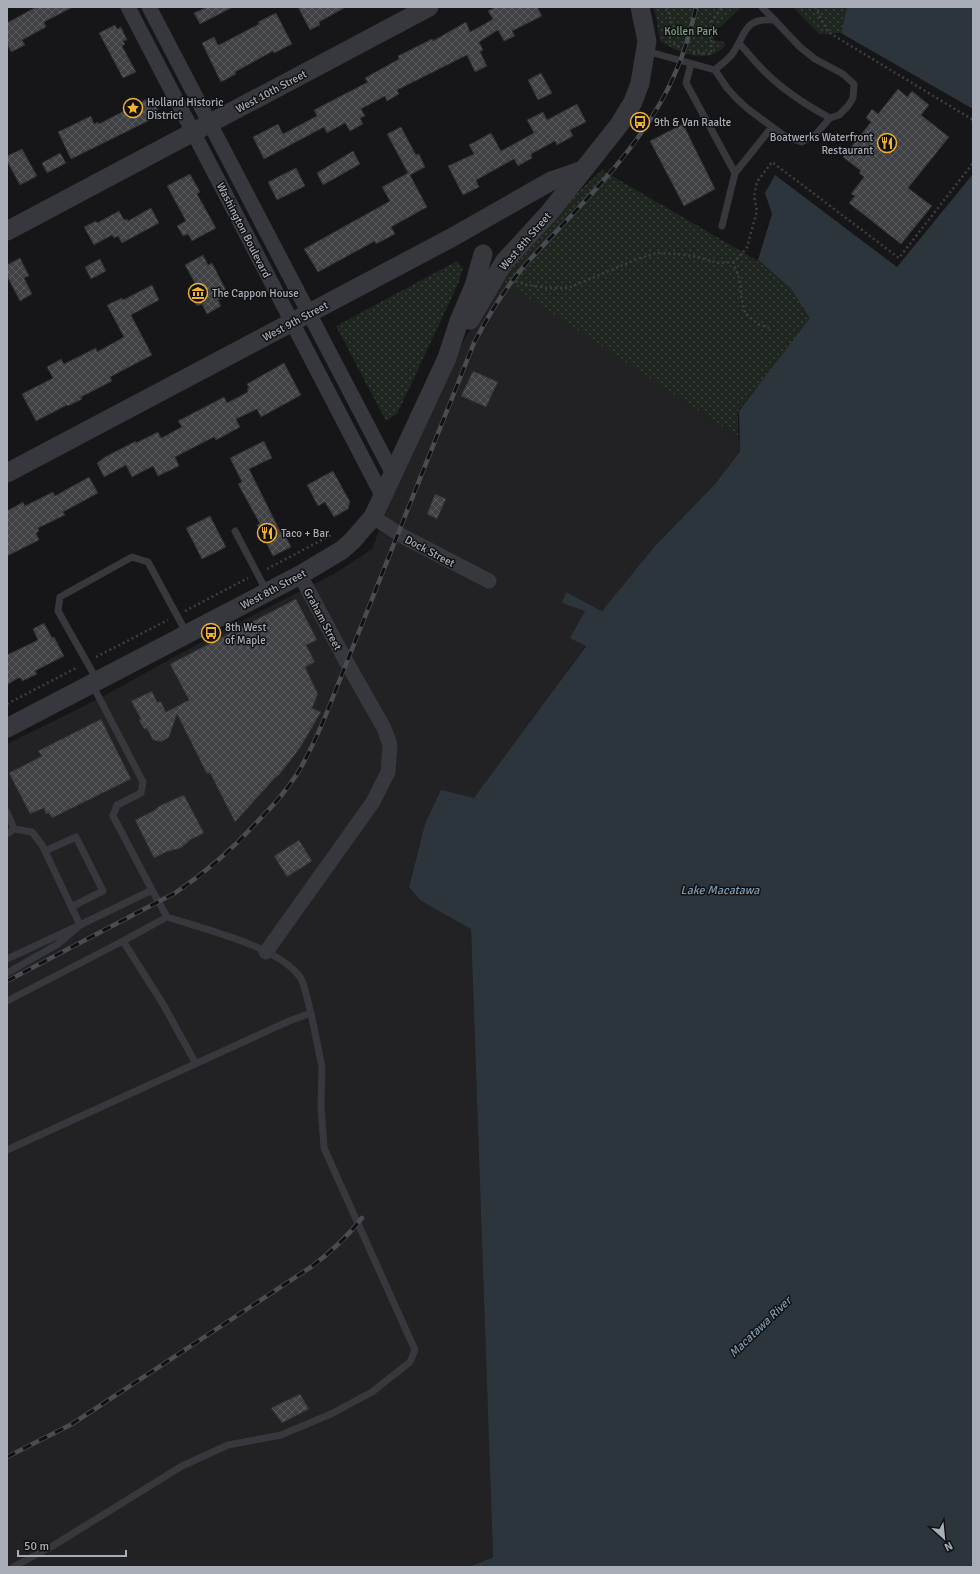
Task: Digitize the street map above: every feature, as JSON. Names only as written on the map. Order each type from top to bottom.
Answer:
[{"type":"street","name":"Washington Boulevard","points":[[128,7],[201,128],[309,314],[393,474]]},
{"type":"street","name":"Washington Boulevard","points":[[149,7],[201,128],[292,323],[383,497]]},
{"type":"street","name":"West 10th Street","points":[[7,231],[429,7]]},
{"type":"street","name":"West 8th Street","points":[[447,358],[506,271],[549,213],[619,125],[633,102],[642,76],[647,41],[640,7]]},
{"type":"street","name":"West 9th Street","points":[[7,473],[451,238],[551,181],[583,170]]},
{"type":"street","points":[[451,238],[469,243],[506,271]]},
{"type":"street","name":"West 8th Street","points":[[7,728],[267,593],[342,550],[352,541],[373,517],[447,358],[459,321],[474,286],[483,254]]},
{"type":"street","name":"Dock Street","points":[[373,517],[404,537],[489,581]]},
{"type":"street","name":"Graham Street","points":[[266,952],[373,802],[388,772],[390,745],[384,728],[300,575]]},
{"type":"lane","points":[[646,51],[715,70],[738,100],[786,137],[802,142],[816,134],[830,118],[839,115],[848,106],[853,98],[854,84],[843,74],[810,55],[800,47],[762,7]]},
{"type":"lane","points":[[715,70],[732,55],[749,26],[762,19],[775,20]]},
{"type":"lane","points":[[739,43],[765,72],[785,90],[830,118]]},
{"type":"lane","points":[[691,64],[686,83],[735,173]]},
{"type":"lane","points":[[722,226],[735,173],[772,127]]},
{"type":"lane","points":[[235,531],[267,593]]},
{"type":"lane","points":[[13,1567],[51,1547],[182,1466],[228,1445],[281,1435],[331,1414],[372,1392],[410,1362],[415,1350],[324,1148],[321,1104],[322,1067],[311,1012],[301,978],[285,963],[255,946],[167,917],[113,816],[117,805],[141,792],[143,782],[95,683],[87,662],[58,611],[60,597],[132,557],[148,562],[187,634]]},
{"type":"lane","points":[[7,812],[14,829]]},
{"type":"lane","points":[[7,834],[14,829],[32,832],[45,851],[80,925]]},
{"type":"lane","points":[[45,851],[76,837],[103,891],[71,907]]},
{"type":"lane","points":[[7,959],[152,890]]},
{"type":"lane","points":[[7,1001],[167,917]]},
{"type":"lane","points":[[7,973],[58,944],[80,925]]},
{"type":"lane","points":[[123,941],[162,1004],[196,1064]]},
{"type":"lane","points":[[7,1150],[289,1020],[311,1012]]},
{"type":"path","points":[[667,7],[672,25],[669,41],[684,50]]},
{"type":"path","points":[[692,51],[711,54],[712,21],[722,7]]},
{"type":"path","points":[[815,7],[828,32],[973,120]]},
{"type":"path","points":[[506,271],[524,284],[546,288],[568,288],[640,258],[658,253],[698,257],[718,263],[733,262],[747,247],[757,211],[754,196],[757,182],[772,162],[899,258],[973,163]]},
{"type":"path","points":[[733,262],[740,280],[741,296],[745,313],[758,324],[769,328]]},
{"type":"path","points":[[7,704],[339,531]]},
{"type":"shaded area","points":[[502,280],[739,438],[740,450],[715,484],[654,547],[602,611],[566,592],[585,611],[586,645],[474,799],[425,824],[409,886],[421,901],[471,928],[493,1556],[470,1567],[7,1567],[7,744],[102,697],[216,634],[334,574],[372,549],[389,505],[394,487],[465,338]]},
{"type":"green space","name":"Kollen Park","points":[[653,7],[741,7],[718,29],[713,40],[724,42],[725,46],[718,52],[702,56],[675,50],[660,41]]},
{"type":"green space","points":[[793,7],[847,7],[841,33],[819,34]]},
{"type":"green space","points":[[602,170],[758,261],[791,289],[811,319],[738,411],[738,437],[502,280],[524,249],[560,209]]},
{"type":"green space","points":[[457,261],[463,268],[458,284],[397,414],[386,421],[336,326]]},
{"type":"water","points":[[847,7],[973,7],[973,109],[841,33]]},
{"type":"water","name":"Lake Macatawa","points":[[973,174],[973,1567],[469,1567],[493,1557],[471,929],[421,901],[409,887],[425,824],[441,790],[474,798],[586,646],[570,638],[585,611],[562,603],[566,592],[602,611],[654,547],[715,484],[740,451],[739,411],[810,318],[791,289],[758,260],[772,214],[765,193],[775,175],[897,267]]},
{"type":"building","points":[[36,7],[73,7],[44,22],[46,27],[22,40],[25,45],[11,52],[7,43],[7,23]]},
{"type":"building","points":[[207,7],[233,7],[200,24],[194,13]]},
{"type":"building","points":[[298,7],[346,7],[319,22],[320,25],[310,30]]},
{"type":"building","points":[[496,7],[537,7],[542,16],[512,31],[515,36],[504,41],[498,30],[479,42],[483,50],[480,52],[487,66],[475,72],[467,55],[397,90],[399,94],[387,101],[385,96],[361,109],[365,116],[360,118],[363,124],[350,131],[345,123],[327,133],[324,127],[264,159],[253,137],[278,124],[283,134],[317,116],[314,110],[368,82],[365,78],[399,59],[398,56],[432,39],[433,41],[466,22],[470,32],[493,19],[488,11]]},
{"type":"building","points":[[276,13],[292,44],[274,53],[273,51],[235,72],[236,74],[221,82],[202,43],[214,37],[218,45],[221,44],[259,24],[258,22]]},
{"type":"building","points":[[115,25],[117,29],[121,27],[127,40],[123,41],[125,44],[122,46],[136,72],[123,78],[99,33]]},
{"type":"building","points":[[541,73],[552,93],[538,100],[528,80]]},
{"type":"building","points":[[898,89],[907,97],[912,91],[929,105],[921,115],[949,137],[908,188],[932,206],[901,244],[849,203],[855,196],[851,194],[864,177],[859,173],[861,171],[843,157],[871,122],[866,118],[872,109],[878,114]]},
{"type":"building","points":[[147,99],[148,102],[152,100],[158,110],[153,112],[156,117],[71,159],[58,132],[91,116],[94,124],[98,122],[99,124]]},
{"type":"building","points":[[577,104],[586,122],[570,130],[573,136],[557,145],[555,141],[531,154],[532,158],[518,166],[514,159],[476,180],[479,187],[463,195],[448,166],[474,154],[469,145],[491,133],[501,151],[534,133],[527,120],[543,112],[547,120]]},
{"type":"building","points":[[683,124],[715,189],[684,206],[650,141]]},
{"type":"building","points":[[401,127],[416,155],[419,154],[425,167],[410,175],[427,207],[391,227],[395,234],[376,244],[375,241],[318,272],[304,249],[390,201],[382,187],[408,173],[387,134]]},
{"type":"building","points":[[22,149],[37,176],[20,185],[7,161],[7,156]]},
{"type":"building","points":[[353,151],[360,164],[323,185],[317,173]]},
{"type":"building","points":[[60,153],[66,163],[47,173],[42,163]]},
{"type":"building","points":[[296,168],[305,186],[277,200],[268,182]]},
{"type":"building","points":[[190,174],[200,192],[197,194],[216,228],[192,241],[188,234],[183,236],[177,226],[186,221],[167,186]]},
{"type":"building","points":[[151,208],[159,223],[122,243],[118,236],[114,238],[112,235],[94,245],[84,227],[96,221],[97,223],[119,211],[124,220],[127,219],[128,221]]},
{"type":"building","points":[[203,255],[208,265],[212,263],[227,292],[226,296],[218,300],[221,306],[207,314],[202,304],[197,306],[188,289],[196,285],[185,265]]},
{"type":"building","points":[[20,258],[29,276],[24,278],[32,294],[20,301],[7,276],[7,265]]},
{"type":"building","points":[[100,259],[106,271],[91,279],[85,267]]},
{"type":"building","points":[[152,285],[159,300],[131,315],[152,355],[110,377],[112,381],[81,397],[82,399],[36,421],[22,394],[53,378],[47,367],[61,359],[64,364],[96,348],[97,352],[124,337],[107,305],[122,298],[123,300]]},
{"type":"building","points":[[284,363],[301,395],[261,417],[257,409],[236,419],[240,427],[216,440],[214,437],[175,457],[179,466],[158,476],[153,466],[132,477],[126,465],[104,477],[97,463],[105,457],[136,441],[136,443],[158,432],[161,438],[182,427],[178,421],[224,397],[227,403],[248,392],[247,389],[249,388],[247,384]]},
{"type":"building","points":[[473,371],[498,382],[486,407],[461,396]]},
{"type":"building","points":[[264,441],[272,458],[249,469],[280,531],[282,530],[291,547],[273,556],[257,525],[260,524],[238,484],[242,482],[230,458]]},
{"type":"building","points":[[333,471],[350,502],[348,509],[334,517],[325,502],[318,506],[307,485]]},
{"type":"building","points":[[89,477],[98,493],[63,512],[65,515],[38,528],[39,531],[36,533],[39,540],[7,556],[7,511],[23,502],[25,506],[53,492],[55,496]]},
{"type":"building","points":[[435,494],[446,499],[437,519],[427,514]]},
{"type":"building","points":[[210,516],[226,547],[202,559],[186,528]]},
{"type":"building","points":[[296,599],[317,640],[306,645],[315,662],[305,667],[318,694],[312,708],[321,712],[300,748],[279,775],[235,822],[210,773],[207,774],[177,714],[169,737],[161,742],[153,740],[147,729],[144,729],[139,720],[141,719],[131,701],[152,691],[157,702],[161,702],[166,712],[189,700],[170,664]]},
{"type":"building","points":[[44,623],[52,638],[54,637],[64,656],[35,671],[37,674],[22,681],[21,678],[18,678],[7,685],[7,655],[38,640],[33,629]]},
{"type":"building","points":[[101,719],[131,779],[52,818],[49,813],[46,814],[44,808],[30,814],[9,773],[42,756],[38,751]]},
{"type":"building","points":[[184,795],[204,833],[190,840],[181,848],[166,852],[154,858],[135,820],[155,810],[159,806]]},
{"type":"building","points":[[299,840],[312,861],[287,877],[274,856]]},
{"type":"building","points":[[300,1394],[309,1409],[282,1423],[271,1408]]},
{"type":"railway","points":[[7,981],[175,893],[187,885],[219,860],[284,793],[301,767],[316,739],[474,343],[497,302],[525,265],[616,166],[648,123],[668,89],[678,67],[696,7]]},
{"type":"railway","points":[[7,1457],[72,1424],[311,1267],[351,1232],[362,1218]]},
{"type":"place","name":"Holland Historic District","points":[[133,108]]},
{"type":"place","name":"9th & Van Raalte","points":[[640,122]]},
{"type":"place","name":"Boatwerks Waterfront Restaurant","points":[[887,143]]},
{"type":"place","name":"The Cappon House","points":[[198,293]]},
{"type":"place","name":"Taco + Bar","points":[[267,533]]},
{"type":"place","name":"8th West of Maple","points":[[211,633]]},
{"type":"water label","name":"Macatawa River","points":[[760,1327]]}]
